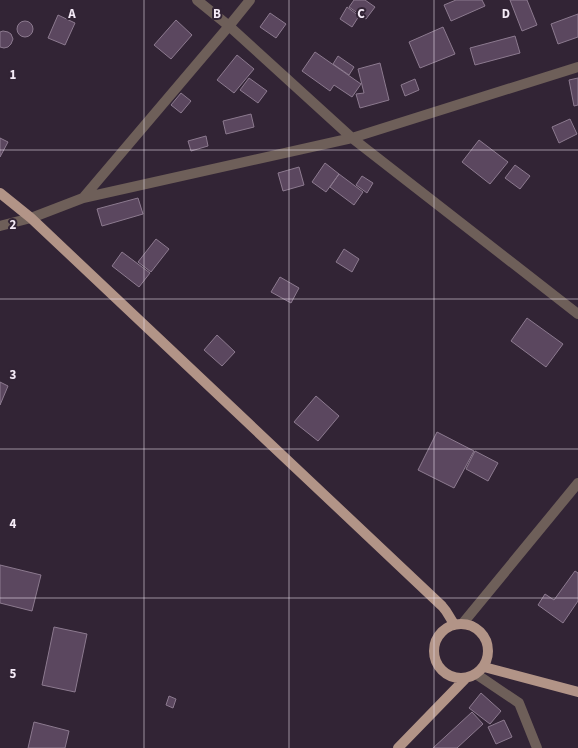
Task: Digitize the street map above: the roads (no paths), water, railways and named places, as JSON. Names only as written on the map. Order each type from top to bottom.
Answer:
[{"type":"main road","points":[[0,193],[31,218],[442,606],[458,624]]},
{"type":"main road","points":[[398,748],[466,678],[480,671],[488,657],[489,645],[484,634],[475,626],[458,624],[442,632],[435,644],[434,657],[441,670],[452,678],[466,678]]},
{"type":"main road","points":[[480,671],[578,692]]},
{"type":"street","points":[[197,0],[230,26],[352,138],[578,314]]},
{"type":"street","points":[[83,198],[230,26],[250,0]]},
{"type":"street","points":[[0,226],[31,218],[83,198],[352,138],[578,67]]},
{"type":"street","points":[[458,624],[578,483]]},
{"type":"street","points":[[480,671],[519,703],[536,748]]}]
